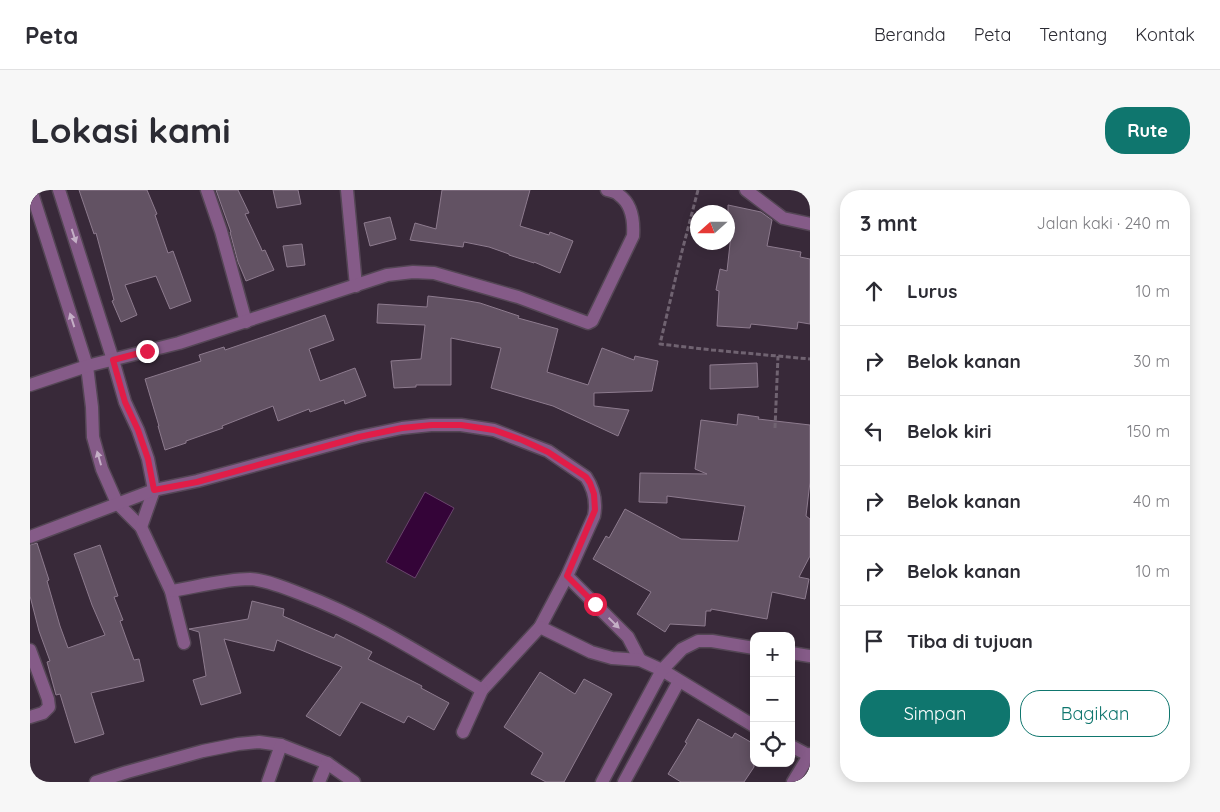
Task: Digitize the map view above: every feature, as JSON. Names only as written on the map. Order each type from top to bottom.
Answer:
[{"type":"street","points":[[32,190],[87,366],[92,407],[93,437],[102,469],[117,504],[141,527],[171,592],[184,643]]},
{"type":"street","points":[[59,190],[125,402],[138,430],[148,459],[154,490],[141,527]]},
{"type":"street","points":[[208,190],[246,322]]},
{"type":"street","points":[[347,190],[356,286]]},
{"type":"street","points":[[30,385],[87,366],[180,343],[387,275],[413,272],[434,273],[518,297],[588,322],[592,320],[633,236],[634,225],[627,203],[618,194],[607,190]]},
{"type":"street","points":[[746,190],[783,218],[810,224]]},
{"type":"street","points":[[30,537],[154,490],[197,482],[359,437],[402,428],[461,425],[494,430],[522,440],[548,452],[586,477],[594,494],[595,510],[567,576],[540,627],[482,690],[463,732]]},
{"type":"street","points":[[567,576],[628,637],[640,660]]},
{"type":"street","points":[[171,592],[235,580],[252,579],[281,586],[334,608],[389,635],[482,690]]},
{"type":"street","points":[[540,627],[591,652],[612,658],[640,660],[662,670],[750,724]]},
{"type":"street","points":[[602,782],[662,670],[682,649],[698,641],[750,647]]},
{"type":"street","points":[[30,650],[48,699],[48,707],[43,713],[30,717]]},
{"type":"street","points":[[795,654],[810,656]]},
{"type":"street","points":[[624,782],[679,680]]},
{"type":"street","points":[[96,782],[203,751],[259,742],[281,745],[327,763],[354,782]]},
{"type":"street","points":[[268,782],[281,745]]},
{"type":"street","points":[[793,782],[810,755],[795,748]]},
{"type":"street","points":[[319,782],[327,763]]},
{"type":"path","points":[[698,190],[680,255],[660,344],[810,358]]},
{"type":"path","points":[[775,428],[778,356]]},
{"type":"shaded area","points":[[425,492],[454,508],[415,578],[386,562]]},
{"type":"building","points":[[79,190],[147,190],[157,214],[155,215],[168,253],[173,251],[191,301],[170,309],[156,276],[125,285],[137,315],[121,322],[112,301],[114,300],[96,233],[94,234]]},
{"type":"building","points":[[216,190],[238,190],[249,213],[245,214],[262,251],[265,250],[274,270],[246,281],[238,262],[231,232]]},
{"type":"building","points":[[273,190],[298,190],[301,204],[277,208]]},
{"type":"building","points":[[442,190],[530,190],[520,226],[549,235],[550,232],[573,241],[560,273],[489,247],[464,242],[463,247],[410,240],[415,223],[436,229]]},
{"type":"building","points":[[735,206],[761,212],[772,220],[767,246],[801,252],[800,257],[810,259],[810,324],[798,322],[797,329],[751,324],[750,328],[717,326],[719,291],[716,290],[720,269],[727,271],[729,250],[735,250]]},
{"type":"building","points":[[390,217],[396,239],[370,246],[364,223]]},
{"type":"building","points":[[302,244],[305,265],[287,267],[283,246]]},
{"type":"building","points":[[428,296],[480,303],[519,316],[518,318],[558,329],[547,372],[588,385],[602,348],[634,360],[635,356],[658,361],[652,391],[594,393],[594,406],[629,410],[618,436],[553,406],[491,388],[501,348],[451,338],[451,385],[416,385],[416,387],[394,388],[391,361],[421,359],[425,325],[377,323],[378,304],[427,307]]},
{"type":"building","points":[[325,315],[334,340],[309,349],[320,381],[355,368],[366,396],[345,404],[344,400],[310,412],[309,409],[278,421],[273,406],[222,426],[223,428],[165,450],[145,379],[201,361],[199,355],[224,347],[225,350]]},
{"type":"building","points":[[757,363],[758,387],[710,389],[710,365]]},
{"type":"building","points":[[738,414],[759,417],[758,419],[810,425],[810,482],[806,516],[810,519],[810,556],[799,577],[809,579],[805,599],[772,592],[767,619],[711,609],[711,611],[706,611],[705,626],[670,624],[665,632],[637,614],[651,592],[593,559],[606,536],[609,538],[625,509],[681,539],[738,541],[745,506],[667,496],[667,503],[639,502],[640,473],[707,474],[695,469],[701,420],[737,425]]},
{"type":"building","points":[[37,543],[68,648],[105,635],[74,554],[100,545],[118,596],[114,597],[123,620],[120,621],[134,660],[139,659],[144,681],[91,693],[104,734],[75,743],[60,694],[56,695],[47,662],[50,661],[39,631],[30,596],[30,545]]},
{"type":"building","points":[[252,601],[284,609],[283,616],[334,638],[336,634],[372,652],[368,659],[422,686],[421,688],[449,703],[434,730],[408,716],[404,723],[361,702],[340,736],[306,716],[342,667],[277,640],[274,651],[224,639],[241,693],[201,705],[193,680],[206,676],[199,632],[189,629],[248,619]]},
{"type":"building","points":[[540,672],[575,694],[584,679],[612,694],[564,782],[546,782],[531,774],[543,753],[504,727]]},
{"type":"building","points":[[698,719],[732,738],[735,733],[750,742],[750,767],[754,767],[744,782],[681,782],[668,774],[687,743],[685,742]]},
{"type":"route","points":[[147,351],[113,360],[125,402],[138,430],[148,459],[154,490],[197,482],[256,464],[359,437],[402,428],[461,425],[494,430],[548,452],[586,477],[590,483],[595,502],[594,516],[567,576],[595,604]]}]
